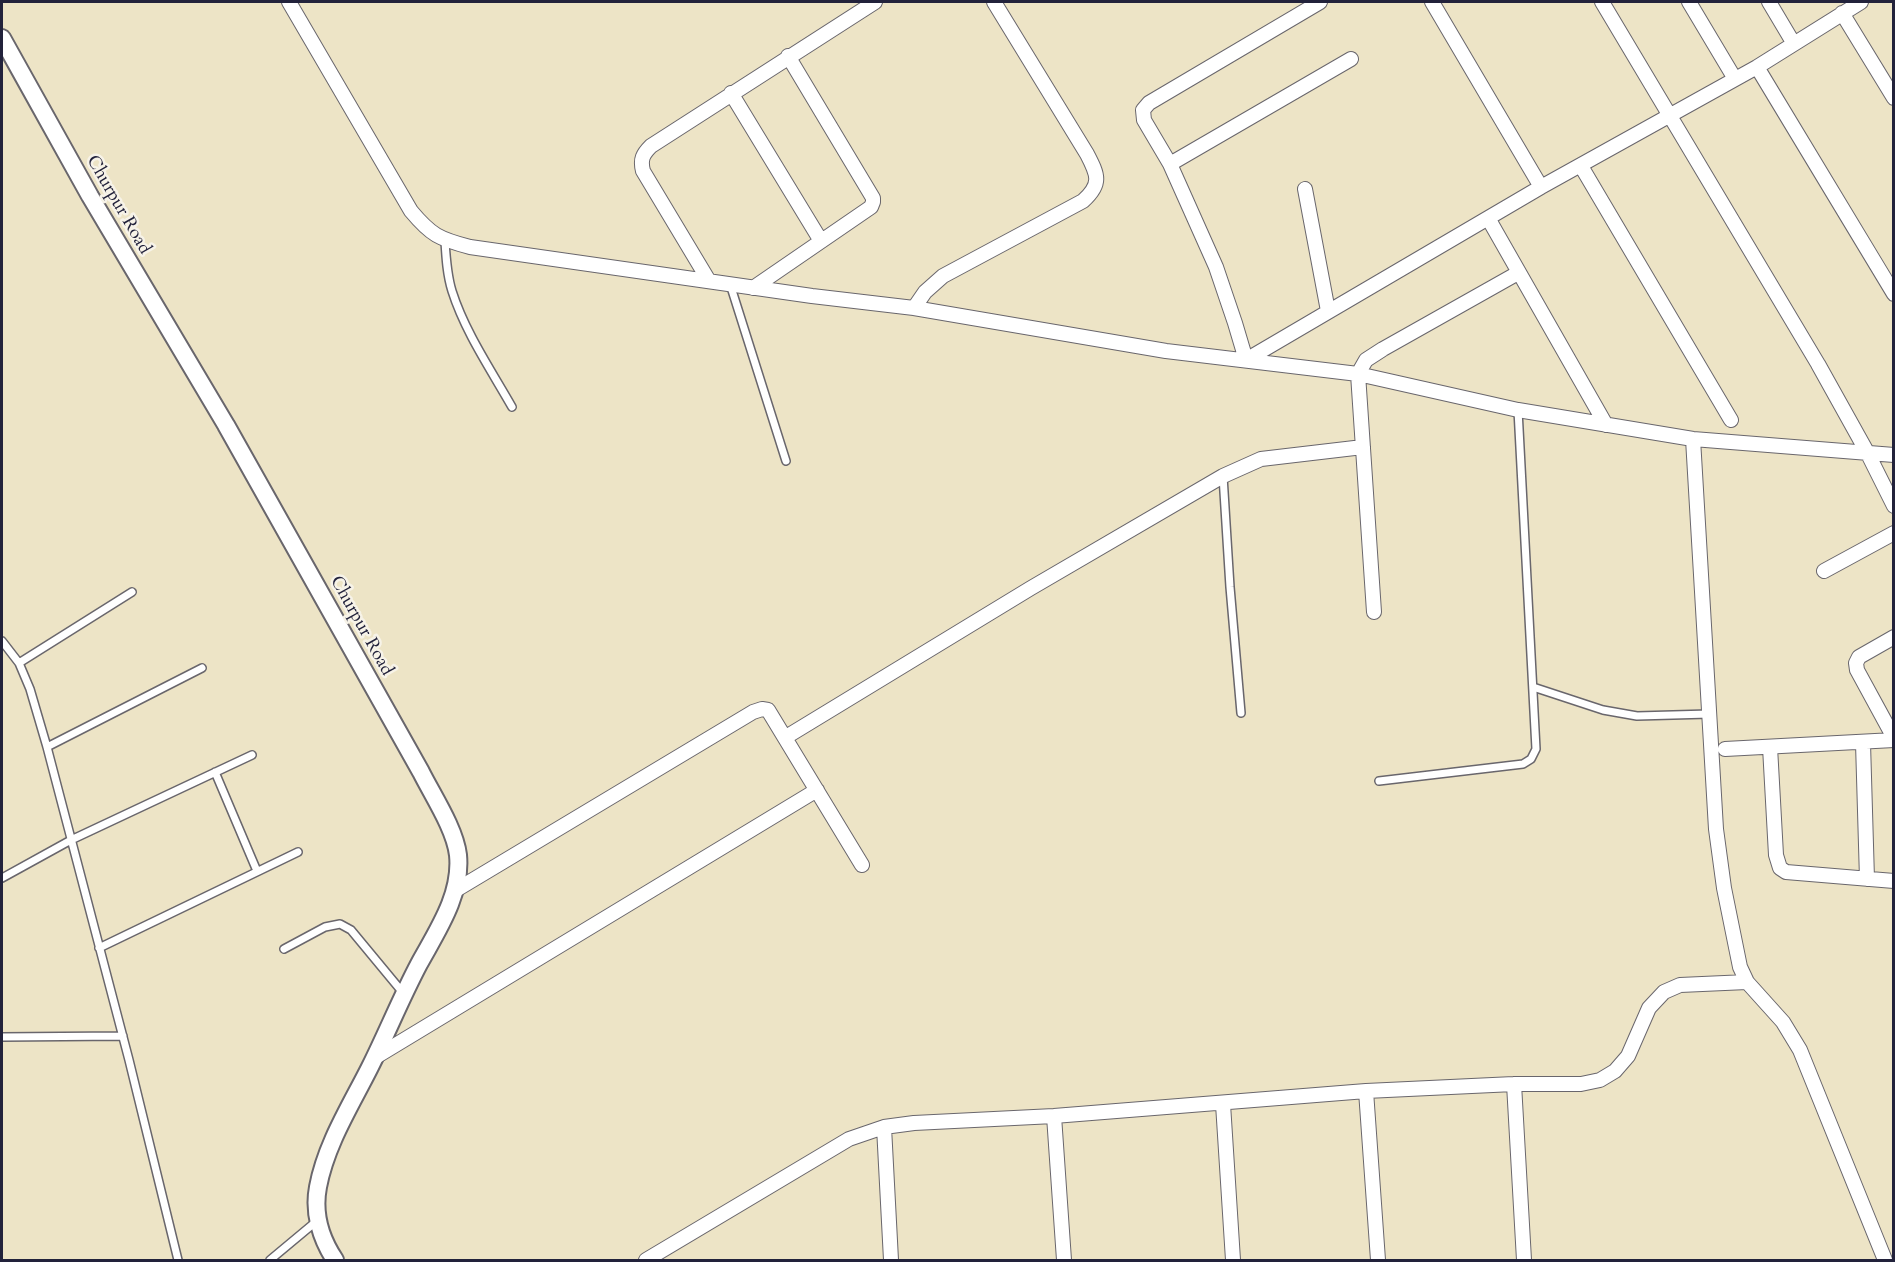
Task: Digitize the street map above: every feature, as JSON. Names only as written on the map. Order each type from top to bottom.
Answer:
[{"type":"street","points":[[289,2],[411,211],[427,230],[446,241],[470,247],[753,288],[914,308],[1166,351],[1358,374],[1518,410],[1693,439],[1893,455]]},
{"type":"street","points":[[709,281],[643,171],[641,162],[643,153],[731,93],[875,2]]},
{"type":"street","points":[[914,308],[925,292],[943,276],[1083,201],[1093,192],[1097,180],[1096,170],[1087,154],[994,2]]},
{"type":"street","points":[[1246,360],[1216,267],[1170,164],[1144,120],[1143,110],[1149,103],[1320,2]]},
{"type":"street","points":[[1432,2],[1541,187]]},
{"type":"street","points":[[1602,2],[1818,364],[1867,452],[1893,506]]},
{"type":"street","points":[[1689,2],[1735,79]]},
{"type":"street","points":[[1769,2],[1794,44]]},
{"type":"street","points":[[1246,360],[1541,187],[1757,67],[1861,2]]},
{"type":"street","points":[[1842,13],[1893,98]]},
{"type":"street","name":"Churpur Road","points":[[2,38],[90,196],[226,425],[441,810],[458,855],[456,890],[447,912],[404,994],[327,1153],[317,1189],[318,1220],[331,1254]]},
{"type":"street","points":[[753,288],[871,207],[873,202],[873,198],[788,56]]},
{"type":"street","points":[[1170,164],[1351,59]]},
{"type":"street","points":[[1757,67],[1893,294]]},
{"type":"street","points":[[731,93],[821,241]]},
{"type":"street","points":[[1581,166],[1731,420]]},
{"type":"street","points":[[1305,189],[1328,311]]},
{"type":"street","points":[[1488,218],[1605,425]]},
{"type":"street","points":[[1374,612],[1358,374],[1366,360],[1383,349],[1518,273]]},
{"type":"street","points":[[1693,439],[1716,829],[1724,888],[1740,967],[1747,982],[1783,1022],[1800,1050],[1885,1260]]},
{"type":"street","points":[[786,737],[1031,588],[1223,476],[1261,459],[1363,447]]},
{"type":"street","points":[[1824,571],[1893,533]]},
{"type":"street","points":[[1725,749],[1863,743],[1893,739],[1857,670],[1856,663],[1859,657],[1893,638]]},
{"type":"street","points":[[456,890],[757,710],[768,710],[862,865]]},
{"type":"street","points":[[1863,743],[1867,879]]},
{"type":"street","points":[[1770,747],[1776,855],[1780,868],[1786,872],[1893,881]]},
{"type":"street","points":[[374,1058],[817,790]]},
{"type":"street","points":[[646,1260],[849,1139],[884,1127],[914,1123],[1223,1104],[1366,1091],[1514,1084],[1581,1084],[1600,1080],[1615,1071],[1628,1056],[1649,1008],[1664,992],[1680,985],[1747,982]]},
{"type":"street","points":[[1514,1084],[1524,1260]]},
{"type":"street","points":[[1366,1091],[1378,1260]]},
{"type":"street","points":[[1223,1104],[1233,1260]]},
{"type":"street","points":[[1054,1116],[1064,1260]]},
{"type":"street","points":[[884,1127],[891,1260]]},
{"type":"lane","points":[[446,241],[452,289],[462,318],[512,408]]},
{"type":"lane","points":[[730,284],[786,460]]},
{"type":"lane","points":[[1379,781],[1523,764],[1530,759],[1536,748],[1518,410]]},
{"type":"lane","points":[[1223,476],[1241,713]]},
{"type":"lane","points":[[19,663],[132,592]]},
{"type":"lane","points":[[2,641],[19,663],[30,689],[47,747],[123,1036],[178,1260]]},
{"type":"lane","points":[[47,747],[202,668]]},
{"type":"lane","points":[[1533,687],[1603,710],[1637,716],[1708,714]]},
{"type":"lane","points":[[2,878],[71,840],[252,755]]},
{"type":"lane","points":[[215,772],[257,871]]},
{"type":"lane","points":[[99,948],[298,852]]},
{"type":"lane","points":[[284,949],[325,927],[340,924],[351,930],[404,994]]},
{"type":"lane","points":[[2,1037],[123,1036]]},
{"type":"lane","points":[[270,1260],[318,1220]]}]
